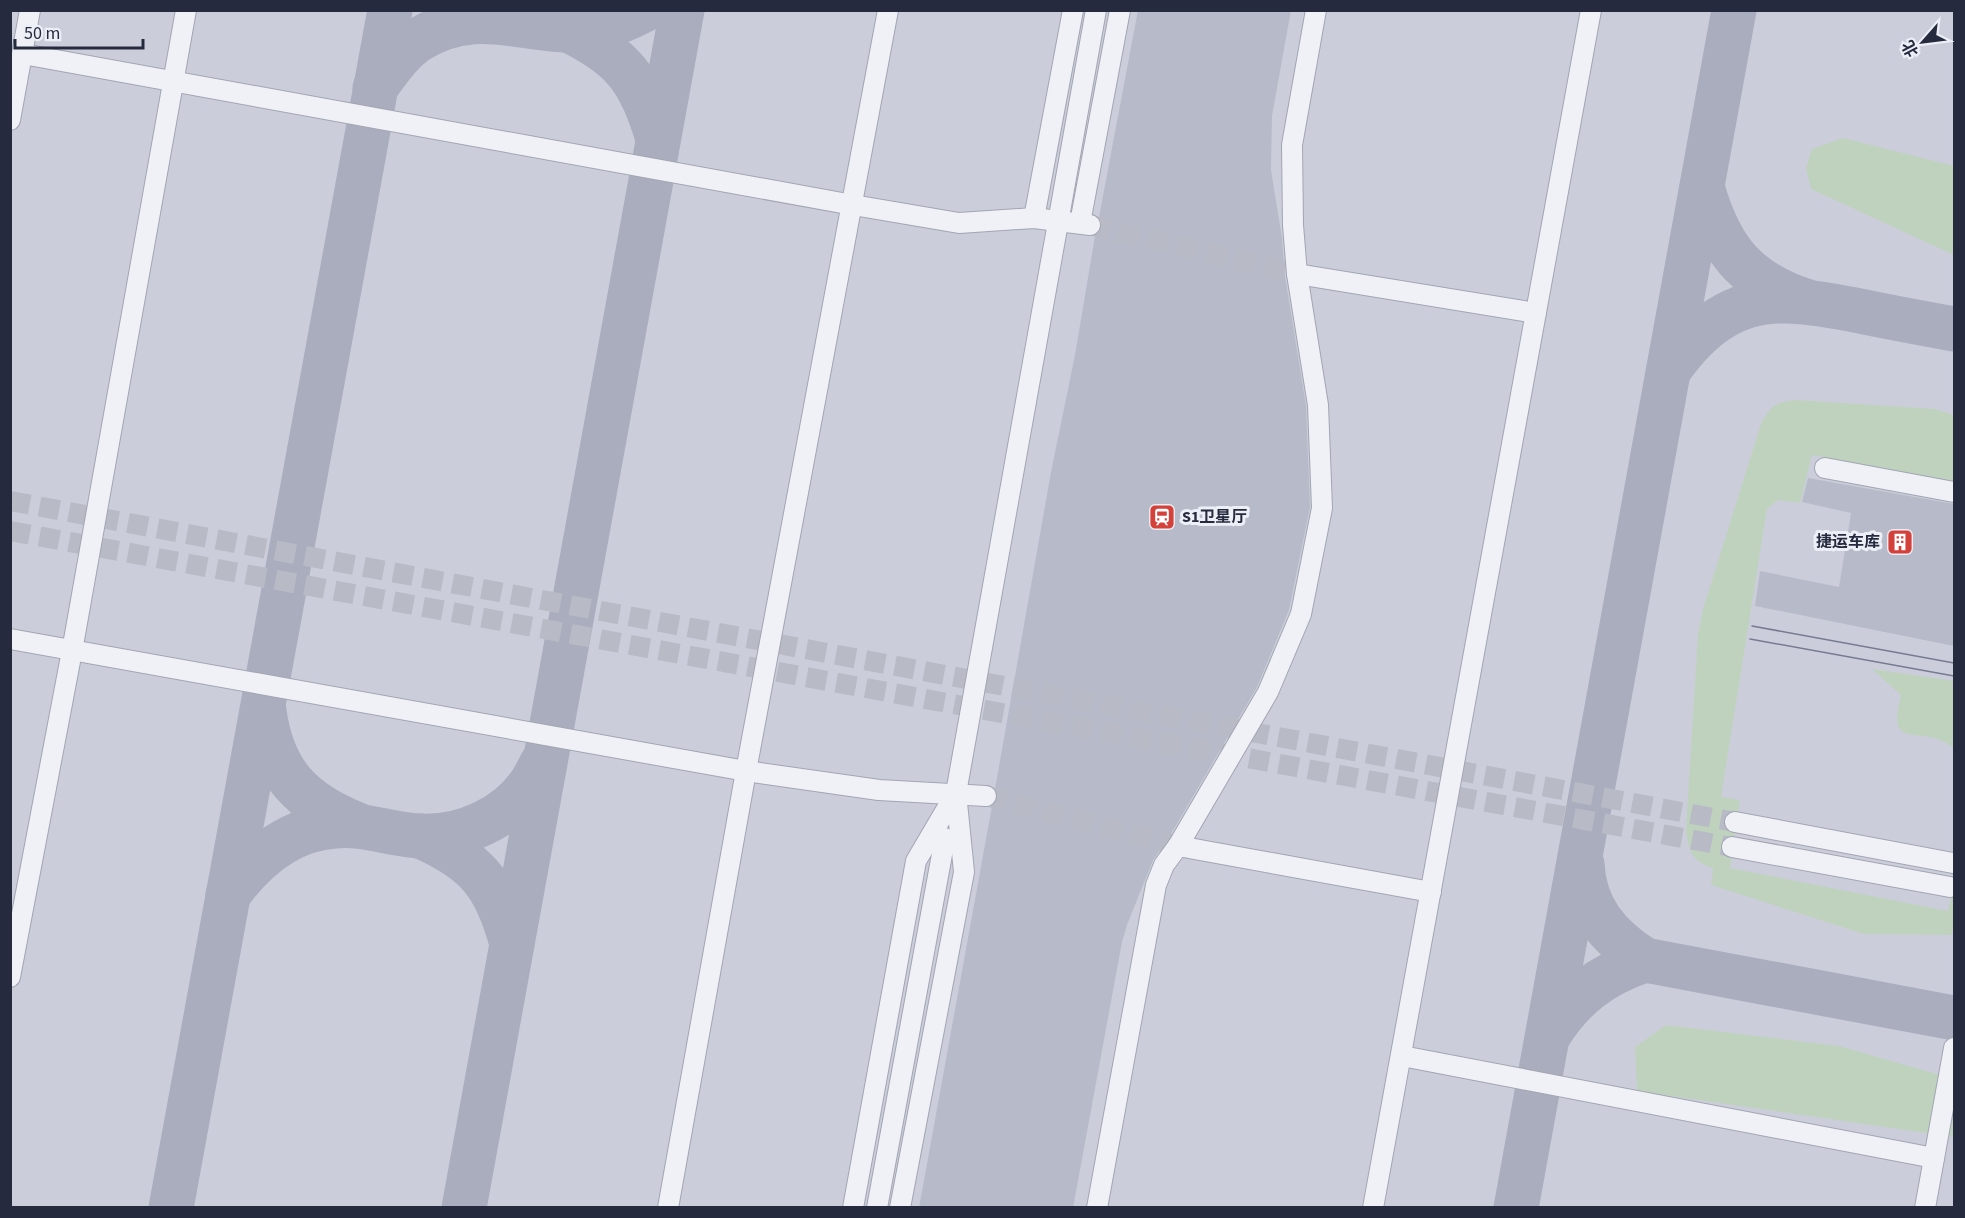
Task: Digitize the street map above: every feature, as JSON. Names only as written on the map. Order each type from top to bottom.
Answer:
[{"type":"lane","points":[[10,120],[30,10]]},
{"type":"lane","points":[[10,977],[72,651],[186,10]]},
{"type":"lane","points":[[668,1208],[746,771],[888,10]]},
{"type":"lane","points":[[1034,218],[1073,10]]},
{"type":"lane","points":[[900,1208],[964,872],[956,793],[1096,10]]},
{"type":"lane","points":[[23,54],[959,223],[1034,218],[1085,224],[1120,10]]},
{"type":"lane","points":[[1097,1208],[1156,885],[1164,865],[1178,846],[1268,692],[1301,614],[1322,508],[1318,405],[1297,274],[1293,225],[1292,145],[1316,10]]},
{"type":"lane","points":[[1373,1208],[1591,10]]},
{"type":"lane","points":[[1297,274],[1536,313]]},
{"type":"lane","points":[[1825,468],[1954,492]]},
{"type":"lane","points":[[10,639],[746,771],[879,790],[986,796]]},
{"type":"lane","points":[[853,1208],[916,861],[956,793]]},
{"type":"lane","points":[[1735,822],[1953,863]]},
{"type":"lane","points":[[877,1208],[945,838]]},
{"type":"lane","points":[[1178,846],[1431,892]]},
{"type":"lane","points":[[1732,847],[1950,887]]},
{"type":"lane","points":[[1925,1208],[1954,1048]]},
{"type":"lane","points":[[1402,1056],[1934,1158]]},
{"type":"shaded area","points":[[10,11],[1954,11],[1954,1207],[11,1207]]},
{"type":"green space","points":[[1843,138],[1954,166],[1954,255],[1811,189],[1806,168],[1812,149]]},
{"type":"green space","points":[[1797,400],[1935,409],[1954,415],[1954,481],[1812,455],[1800,503],[1778,500],[1767,509],[1721,797],[1740,800],[1730,868],[1948,911],[1954,880],[1952,935],[1864,934],[1711,885],[1713,868],[1696,859],[1689,844],[1686,831],[1698,633],[1703,609],[1761,424],[1775,406]]},
{"type":"green space","points":[[1872,669],[1954,681],[1954,749],[1939,740],[1908,734],[1900,729],[1897,712],[1901,695]]},
{"type":"green space","points":[[1666,1025],[1839,1046],[1954,1079],[1954,1137],[1637,1091],[1635,1047]]},
{"type":"building","name":"S1卫星厅","points":[[1138,10],[1291,10],[1272,116],[1271,170],[1306,406],[1310,507],[1289,610],[1257,687],[1168,839],[1153,860],[1127,925],[1073,1208],[919,1208],[992,806],[998,797],[995,789],[1051,472],[1075,355],[1095,236],[1102,227],[1099,217]]},
{"type":"building","name":"捷运车库","points":[[1808,478],[1954,504],[1954,646],[1755,606],[1760,571],[1839,587],[1851,513],[1802,502]]},
{"type":"taxiway","points":[[171,1208],[390,10]]},
{"type":"taxiway","points":[[375,88],[406,50],[418,40],[442,28],[464,23],[486,22],[551,29],[597,28],[621,21],[644,10]]},
{"type":"taxiway","points":[[464,1208],[682,10]]},
{"type":"taxiway","points":[[1516,1208],[1734,10]]},
{"type":"taxiway","points":[[566,29],[602,49],[627,72],[652,118],[658,139]]},
{"type":"taxiway","points":[[1702,187],[1717,227],[1737,259],[1766,283],[1805,301]]},
{"type":"taxiway","points":[[1669,370],[1692,342],[1718,319],[1749,305],[1767,302],[1795,301],[1820,304],[1954,329]]},
{"type":"taxiway","points":[[264,711],[274,752],[282,769],[293,783],[321,807],[358,825]]},
{"type":"taxiway","points":[[228,895],[249,869],[274,848],[302,833],[318,828],[357,826],[410,835],[437,836],[483,823],[497,816],[521,795],[542,763]]},
{"type":"taxiway","points":[[420,836],[456,855],[481,877],[499,905],[512,944]]},
{"type":"taxiway","points":[[1582,864],[1587,894],[1600,920],[1620,941],[1645,960],[1954,1018]]},
{"type":"taxiway","points":[[1548,1036],[1568,1009],[1589,989],[1615,973],[1645,960]]},
{"type":"tunnel","points":[[1090,225],[1297,274]]},
{"type":"tunnel","points":[[10,501],[1735,822]]},
{"type":"tunnel","points":[[10,531],[1732,847]]},
{"type":"tunnel","points":[[986,796],[1178,846]]},
{"type":"tram line","points":[[1752,626],[1954,663]]},
{"type":"tram line","points":[[1750,639],[1954,676]]},
{"type":"place","name":"S1卫星厅","points":[[1162,517]]},
{"type":"place","name":"捷运车库","points":[[1900,542]]}]
